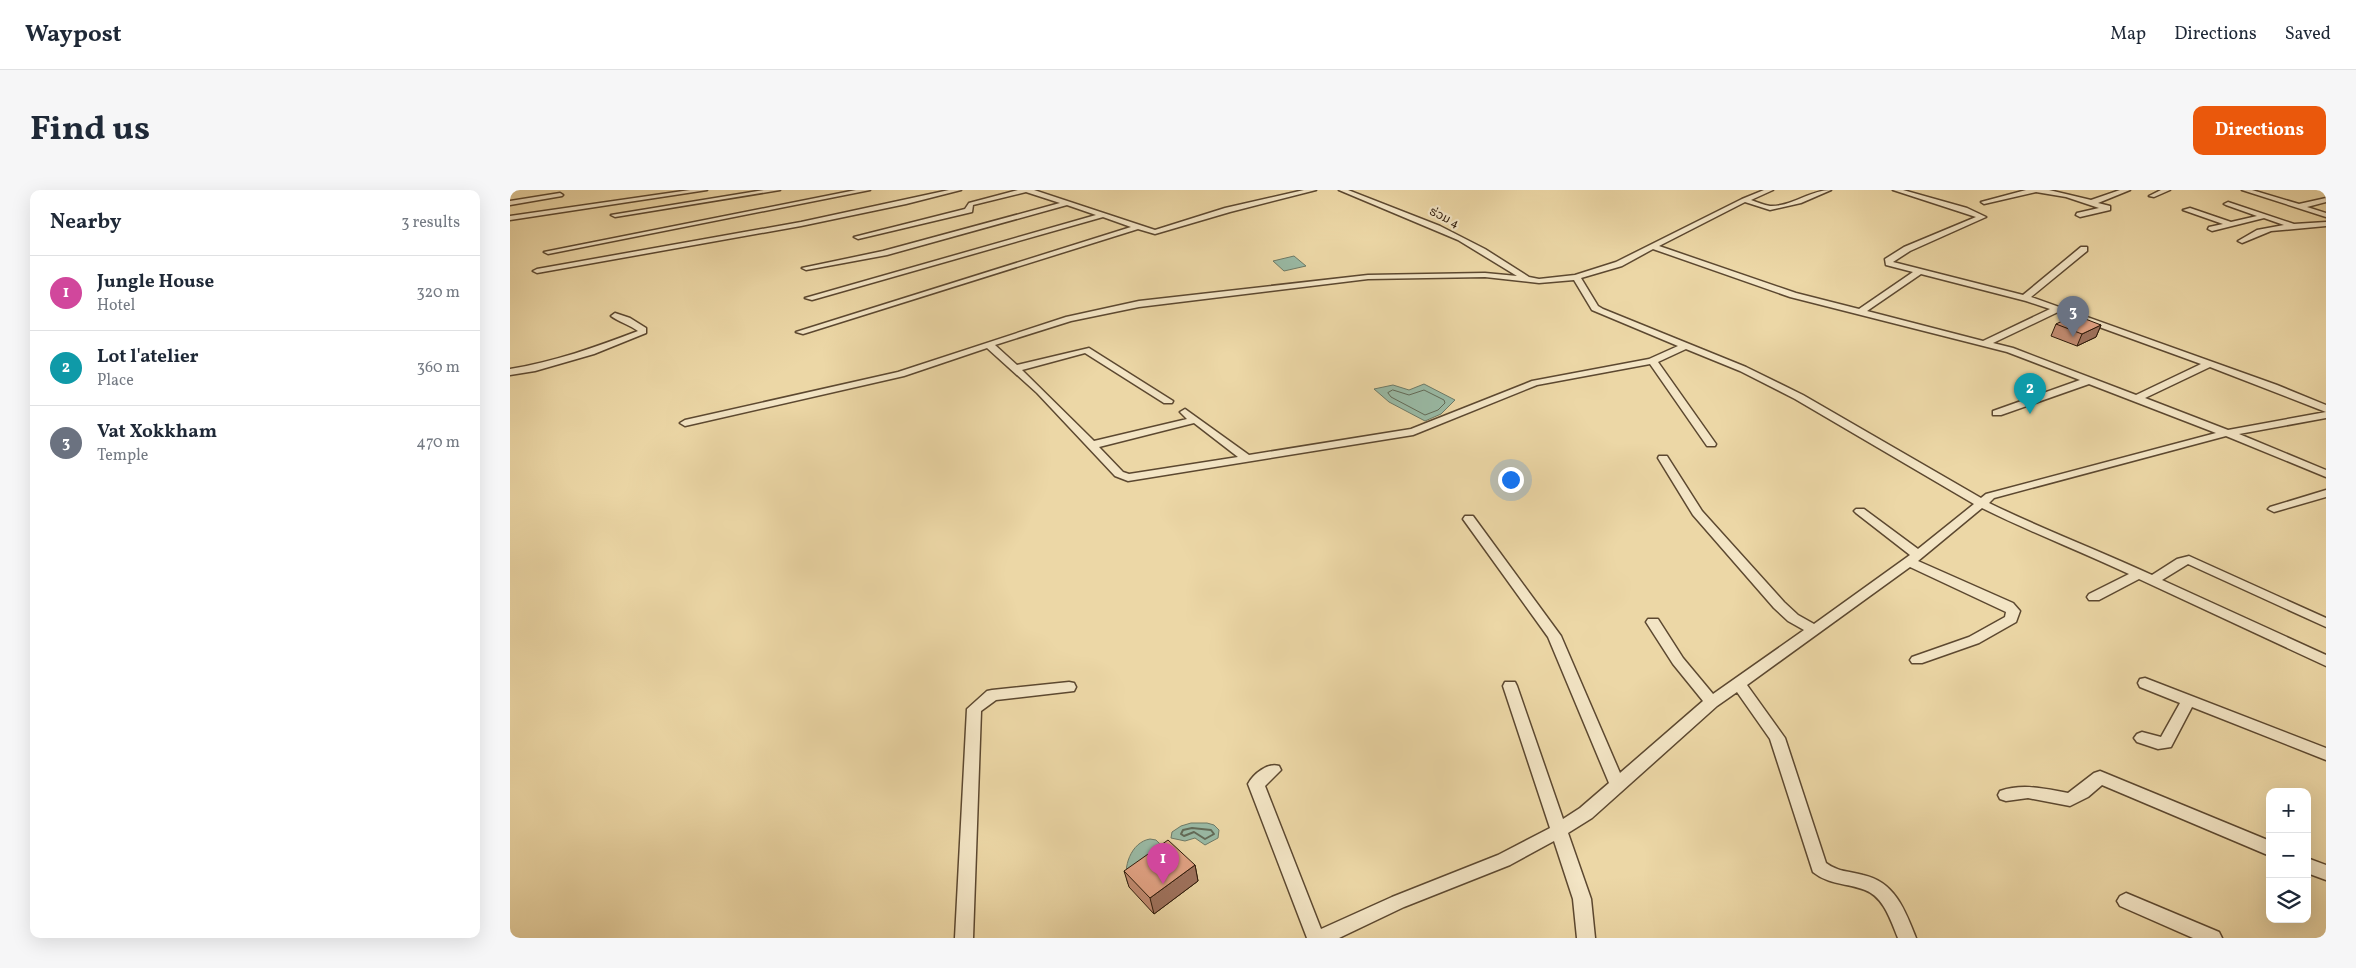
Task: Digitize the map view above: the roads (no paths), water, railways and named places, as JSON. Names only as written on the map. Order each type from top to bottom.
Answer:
[{"type":"street","points":[[510,218],[704,190]]},
{"type":"street","points":[[615,215],[777,190]]},
{"type":"street","points":[[548,252],[867,190]]},
{"type":"street","points":[[537,271],[735,238],[842,217],[958,190]]},
{"type":"street","points":[[858,237],[949,216],[969,210],[971,204],[1026,190],[1150,232],[1163,231],[1204,217],[1313,190]]},
{"type":"street","points":[[1266,190],[1281,198]]},
{"type":"street","name":"ຮ່ວມ 4","points":[[1342,190],[1416,217],[1444,230],[1493,256],[1528,280]]},
{"type":"street","points":[[685,423],[901,374],[988,344],[1094,313],[1139,304],[1335,280],[1404,275],[1485,275],[1528,280],[1576,277],[1619,264],[1744,200],[1770,190]]},
{"type":"street","points":[[1744,200],[1770,208],[1799,202],[1828,190]]},
{"type":"street","points":[[1896,190],[1982,217],[1907,249],[1888,260],[1891,264],[2025,298],[2209,364],[2326,409]]},
{"type":"street","points":[[1984,202],[2036,190],[2067,195],[2093,202],[2106,208],[2080,215]]},
{"type":"street","points":[[2093,202],[2127,190]]},
{"type":"street","points":[[2152,196],[2167,190]]},
{"type":"street","points":[[2245,190],[2326,215]]},
{"type":"street","points":[[510,203],[560,195]]},
{"type":"street","points":[[2298,206],[2326,200]]},
{"type":"street","points":[[806,268],[884,253],[1068,204]]},
{"type":"street","points":[[2228,204],[2298,227]]},
{"type":"street","points":[[2187,210],[2230,224]]},
{"type":"street","points":[[809,298],[1103,215]]},
{"type":"street","points":[[2212,229],[2264,216]]},
{"type":"street","points":[[2242,241],[2251,236],[2282,227],[2326,224]]},
{"type":"street","points":[[800,332],[1136,227]]},
{"type":"street","points":[[1654,247],[1794,295],[1987,342],[2032,357],[2326,474]]},
{"type":"street","points":[[2025,298],[2084,249]]},
{"type":"street","points":[[1862,311],[1918,272]]},
{"type":"street","points":[[1576,277],[1595,308],[1743,369],[1799,397],[1981,503],[2035,530],[2089,551],[2326,661]]},
{"type":"street","points":[[1987,342],[2056,310]]},
{"type":"street","points":[[510,372],[535,368],[591,352],[642,333],[643,330],[627,320],[615,316]]},
{"type":"street","points":[[988,344],[1092,445],[1119,474],[1128,478],[1413,432],[1535,383],[1652,361],[1686,346]]},
{"type":"street","points":[[1015,369],[1086,350],[1168,402]]},
{"type":"street","points":[[1652,361],[1711,444]]},
{"type":"street","points":[[2136,398],[2209,364]]},
{"type":"street","points":[[1997,413],[2090,380]]},
{"type":"street","points":[[1185,412],[1247,459]]},
{"type":"street","points":[[1320,938],[1398,902],[1504,860],[1560,830],[1586,813],[1712,702],[1740,684],[1913,558],[1990,496],[2227,433],[2326,415]]},
{"type":"street","points":[[1092,445],[1195,420]]},
{"type":"street","points":[[1663,458],[1698,512],[1779,605],[1794,618],[1814,630]]},
{"type":"street","points":[[2274,509],[2326,493]]},
{"type":"street","points":[[1860,511],[1913,558],[2008,606],[2013,611],[2011,619],[1974,640],[1917,660]]},
{"type":"street","points":[[1468,519],[1554,636],[1617,784]]},
{"type":"street","points":[[2153,580],[2189,560],[2326,623]]},
{"type":"street","points":[[2094,597],[2139,574]]},
{"type":"street","points":[[1653,622],[1678,661],[1712,702]]},
{"type":"street","points":[[2145,683],[2326,754]]},
{"type":"street","points":[[1740,684],[1777,738],[1819,867],[1829,876],[1866,883],[1881,890],[1893,905],[1907,938]]},
{"type":"street","points":[[1510,686],[1582,899],[1586,938]]},
{"type":"street","points":[[964,938],[974,709],[992,695],[1069,687]]},
{"type":"street","points":[[2142,738],[2158,743],[2166,743],[2189,700]]},
{"type":"street","points":[[1273,770],[1256,784],[1316,938]]},
{"type":"street","points":[[2006,795],[2028,792],[2070,800],[2082,793],[2100,777],[2266,847]]},
{"type":"street","points":[[2311,867],[2326,873]]},
{"type":"street","points":[[2126,901],[2213,938]]},
{"type":"water","points":[[1294,256],[1306,266],[1284,271],[1273,261]]},
{"type":"water","points":[[1424,384],[1455,400],[1441,414],[1425,421],[1389,402],[1374,389],[1393,385],[1409,390]]},
{"type":"water","points":[[1191,823],[1214,825],[1219,830],[1218,838],[1205,845],[1195,838],[1185,841],[1171,838],[1172,832],[1181,826]]},
{"type":"water","points":[[1156,840],[1163,847],[1140,876],[1128,884],[1126,878],[1127,864],[1133,850],[1143,841]]},
{"type":"place","name":"Vat Xokkham","points":[[2073,337]]},
{"type":"place","name":"Lot l'atelier","points":[[2030,414]]},
{"type":"place","name":"Jungle House","points":[[1163,884]]}]
